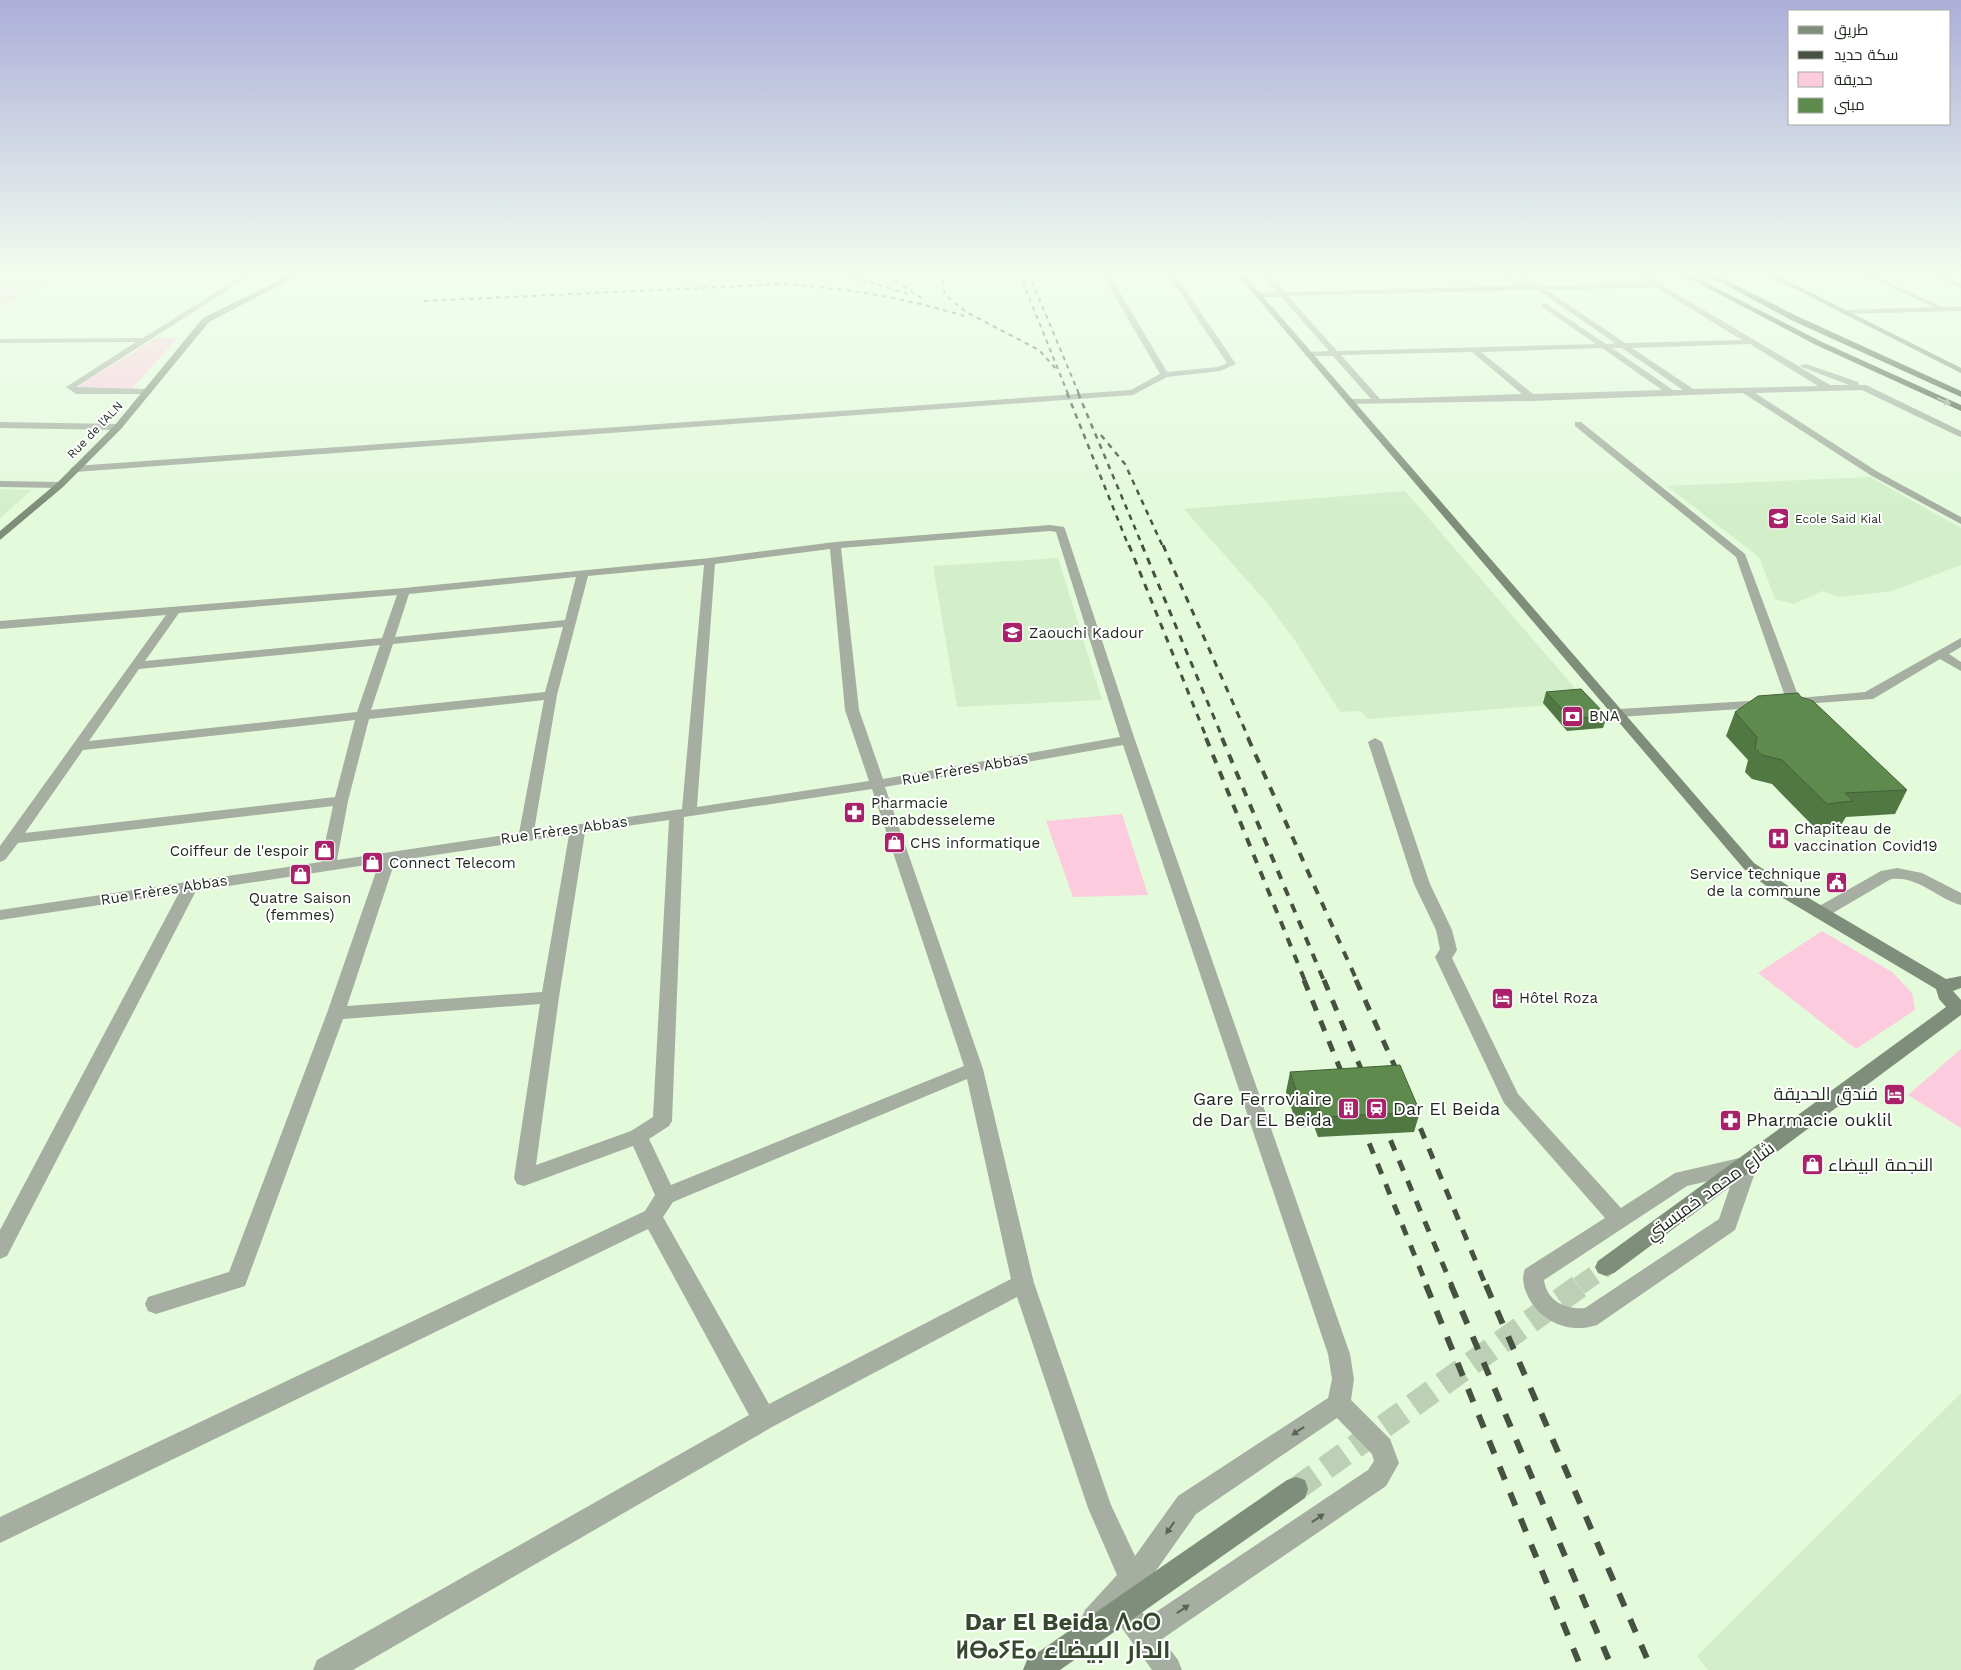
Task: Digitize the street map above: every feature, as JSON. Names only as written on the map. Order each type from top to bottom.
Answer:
[{"type":"highway","points":[[1831,350],[1961,408]]},
{"type":"highway","points":[[1864,350],[1961,394]]},
{"type":"street","points":[[129,350],[70,388],[76,391],[148,392]]},
{"type":"street","name":"Rue de l'ALN","points":[[0,537],[60,485],[118,427],[182,350]]},
{"type":"street","points":[[1150,350],[1165,375]]},
{"type":"street","points":[[75,469],[1041,397],[1133,392],[1165,375],[1220,369],[1232,364],[1222,350]]},
{"type":"street","points":[[1304,350],[1750,866],[1784,891],[1820,913],[1954,984],[1945,994],[1959,1008]]},
{"type":"street","points":[[1332,350],[1378,402]]},
{"type":"street","points":[[1308,354],[1441,350]]},
{"type":"street","points":[[1474,350],[1532,398]]},
{"type":"street","points":[[1610,350],[1672,394]]},
{"type":"street","points":[[1630,350],[1692,393]]},
{"type":"street","points":[[1764,350],[1828,388]]},
{"type":"street","points":[[1920,350],[1961,371]]},
{"type":"street","points":[[1774,356],[1863,387],[1961,434]]},
{"type":"street","points":[[1350,402],[1863,387]]},
{"type":"street","points":[[1746,391],[1867,469],[1961,521]]},
{"type":"street","points":[[1578,424],[1741,556],[1794,702]]},
{"type":"street","points":[[0,425],[118,427]]},
{"type":"street","points":[[0,484],[60,485]]},
{"type":"street","points":[[0,625],[583,574],[710,561],[835,545],[1050,528],[1060,529],[1128,740],[1339,1354],[1343,1379],[1339,1404],[1186,1505],[1146,1563],[1068,1648]]},
{"type":"street","points":[[835,545],[852,710],[974,1069],[1022,1283],[1100,1508],[1131,1578]]},
{"type":"street","points":[[578,828],[550,997],[524,1178],[638,1136],[662,1121],[683,813],[710,561]]},
{"type":"street","points":[[526,836],[551,695],[583,574]]},
{"type":"street","points":[[328,865],[341,802],[363,715],[404,591]]},
{"type":"street","points":[[0,857],[176,609]]},
{"type":"street","points":[[136,666],[570,623]]},
{"type":"street","points":[[1619,713],[1868,696],[1942,655],[1961,642]]},
{"type":"street","points":[[1942,655],[1961,667]]},
{"type":"street","points":[[79,746],[551,695]]},
{"type":"street","name":"Rue Frères Abbas","points":[[0,915],[878,784],[1128,740]]},
{"type":"street","points":[[1374,742],[1422,884],[1444,930],[1448,950],[1443,957],[1511,1098],[1619,1220]]},
{"type":"street","points":[[12,839],[341,802]]},
{"type":"street","points":[[156,1304],[236,1279],[336,1013],[389,856]]},
{"type":"street","points":[[1820,913],[1887,874],[1899,872],[1914,876],[1961,900]]},
{"type":"street","points":[[0,1250],[191,886]]},
{"type":"street","points":[[336,1013],[550,997]]},
{"type":"street","name":"شارع محمد خميستي","points":[[1606,1267],[1959,1008]]},
{"type":"street","points":[[0,1530],[652,1217],[666,1196],[974,1069]]},
{"type":"street","points":[[638,1136],[666,1196]]},
{"type":"street","points":[[1748,1164],[1728,1224],[1589,1318],[1574,1320],[1560,1317],[1539,1298],[1533,1287],[1533,1276],[1682,1178],[1748,1164]]},
{"type":"street","points":[[652,1217],[764,1419]]},
{"type":"street","points":[[327,1670],[764,1419],[1022,1283]]},
{"type":"street","points":[[1143,1636],[1377,1478],[1387,1463],[1382,1447],[1339,1404]]},
{"type":"street","points":[[1038,1670],[1296,1489]]},
{"type":"street","points":[[1124,1609],[1168,1670]]},
{"type":"shaded area","name":"Ecole Said Kial","points":[[1870,477],[1961,528],[1961,565],[1892,591],[1840,597],[1822,591],[1794,604],[1775,599],[1759,557],[1667,486]]},
{"type":"shaded area","points":[[0,489],[32,490],[0,518]]},
{"type":"shaded area","points":[[1405,491],[1587,702],[1368,719],[1361,711],[1340,712],[1296,642],[1267,603],[1184,509]]},
{"type":"shaded area","name":"Zaouchi Kadour","points":[[1058,558],[1102,700],[957,707],[933,566]]},
{"type":"shaded area","points":[[1961,1393],[1961,1670],[1708,1670],[1697,1656]]},
{"type":"green space","points":[[137,350],[167,350],[132,388],[80,387],[80,385]]},
{"type":"green space","points":[[1122,814],[1148,895],[1073,897],[1046,821]]},
{"type":"green space","points":[[1822,931],[1892,972],[1912,993],[1915,1010],[1856,1049],[1758,973]]},
{"type":"green space","points":[[1961,1049],[1961,1128],[1908,1095]]},
{"type":"building","points":[[1581,689],[1607,716],[1571,719],[1546,692]]},
{"type":"building","points":[[1798,693],[1801,697],[1813,701],[1907,790],[1845,793],[1853,801],[1827,804],[1782,760],[1762,755],[1755,748],[1757,737],[1735,712],[1758,696]]},
{"type":"building","points":[[1400,1065],[1420,1112],[1322,1117],[1318,1107],[1302,1108],[1290,1072]]},
{"type":"tunnel","points":[[1579,1286],[1606,1267]]},
{"type":"tunnel","points":[[1296,1489],[1581,1285]]},
{"type":"railway","points":[[1039,350],[1057,370]]},
{"type":"railway","points":[[1050,350],[1068,394]]},
{"type":"railway","points":[[1061,350],[1079,394]]},
{"type":"railway","points":[[1067,393],[1129,547]]},
{"type":"railway","points":[[1078,393],[1143,547]]},
{"type":"railway","points":[[1101,435],[1125,464],[1163,547]]},
{"type":"railway","points":[[1129,545],[1207,739]]},
{"type":"railway","points":[[1142,545],[1223,739]]},
{"type":"railway","points":[[1163,545],[1249,739]]},
{"type":"railway","points":[[1206,738],[1305,981]]},
{"type":"railway","points":[[1222,738],[1324,981]]},
{"type":"railway","points":[[1248,738],[1357,981]]},
{"type":"railway","points":[[1304,980],[1345,1081]]},
{"type":"railway","points":[[1324,980],[1366,1081]]},
{"type":"railway","points":[[1356,980],[1400,1078]]},
{"type":"railway","points":[[1412,1108],[1486,1286]]},
{"type":"railway","points":[[1382,1120],[1452,1286]]},
{"type":"railway","points":[[1361,1123],[1427,1286]]},
{"type":"railway","points":[[1426,1285],[1582,1670]]},
{"type":"railway","points":[[1451,1285],[1613,1670]]},
{"type":"railway","points":[[1486,1285],[1652,1670]]},
{"type":"place","name":"Ecole Said Kial","points":[[1779,519]]},
{"type":"place","name":"Zaouchi Kadour","points":[[1013,633]]},
{"type":"place","name":"BNA","points":[[1573,716]]},
{"type":"place","name":"Pharmacie Benabdesseleme","points":[[855,812]]},
{"type":"place","name":"Chapiteau de vaccination Covid19","points":[[1778,838]]},
{"type":"place","name":"CHS informatique","points":[[894,843]]},
{"type":"place","name":"Coiffeur de l'espoir","points":[[325,851]]},
{"type":"place","name":"Connect Telecom","points":[[373,863]]},
{"type":"place","name":"Quatre Saison (femmes)","points":[[300,875]]},
{"type":"place","name":"Service technique de la commune","points":[[1837,883]]},
{"type":"place","name":"Hôtel Roza","points":[[1503,998]]},
{"type":"place","name":"فندق الحديقة","points":[[1894,1094]]},
{"type":"place","name":"Gare Ferroviaire de Dar EL Beida","points":[[1348,1109]]},
{"type":"place","name":"Dar El Beida","points":[[1377,1109]]},
{"type":"place","name":"Pharmacie ouklil","points":[[1730,1120]]},
{"type":"place","name":"النجمة البيضاء","points":[[1812,1165]]},
{"type":"district","name":"Dar El Beida ⴷⴰⵔ ⵍⴱⴰⵢⴹⴰ الدار البيضاء","points":[[1063,1636]]}]
